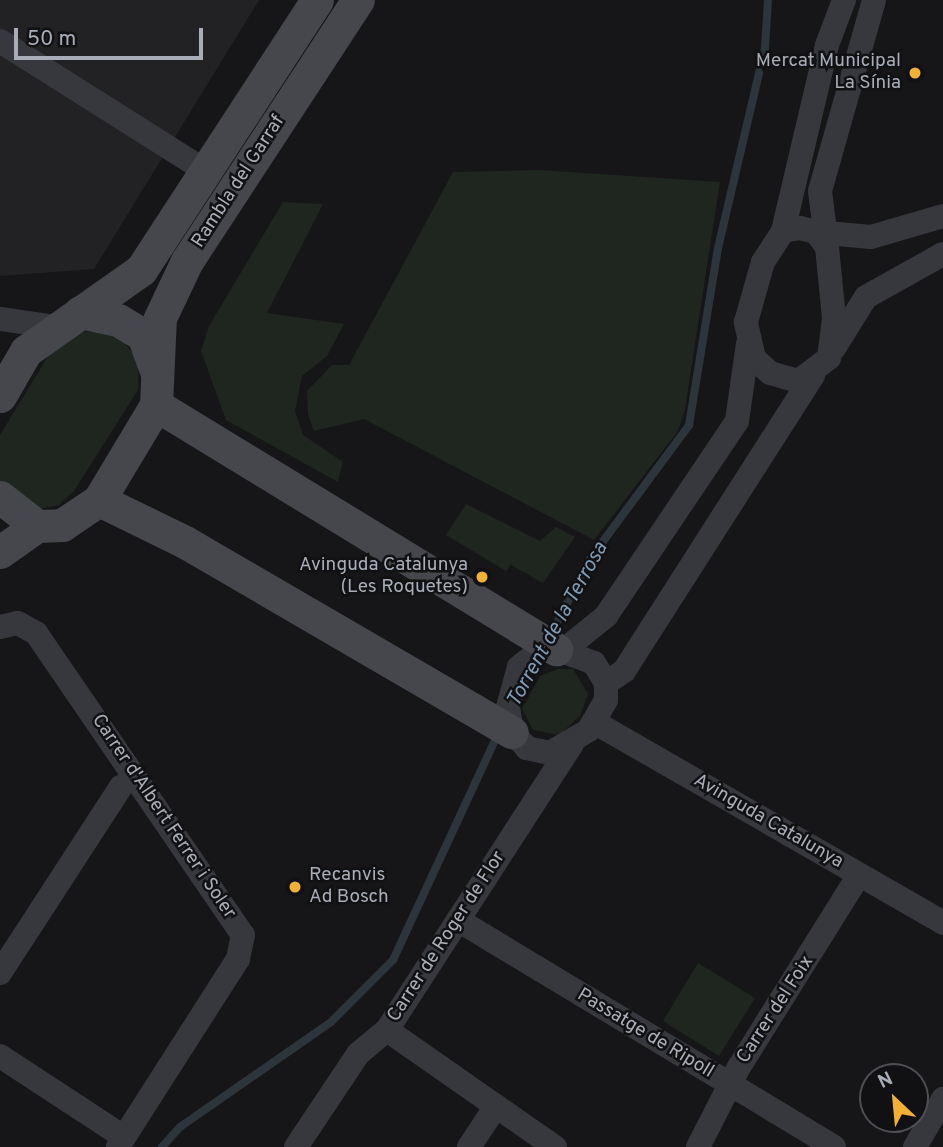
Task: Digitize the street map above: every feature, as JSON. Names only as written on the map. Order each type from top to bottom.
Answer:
[{"type":"street","name":"Rambla del Garraf","points":[[0,396],[26,351],[141,270],[317,0]]},
{"type":"street","name":"Rambla del Garraf","points":[[157,391],[160,318],[187,261],[358,0]]},
{"type":"street","points":[[519,740],[509,696],[519,667],[538,652],[560,650],[606,616],[737,421],[748,344],[752,291],[783,231],[827,45],[844,0]]},
{"type":"street","points":[[748,344],[769,373],[798,381],[821,366],[834,288],[822,237],[820,191],[833,128],[874,0]]},
{"type":"street","points":[[0,41],[207,172]]},
{"type":"street","points":[[783,231],[822,237],[871,237],[943,216]]},
{"type":"street","points":[[99,500],[185,542],[519,740],[550,752],[572,744],[594,722],[606,683],[624,671],[866,296],[943,254]]},
{"type":"street","points":[[0,319],[118,320],[143,335],[157,391],[99,500],[62,525],[37,526],[0,552]]},
{"type":"street","points":[[157,391],[560,650],[594,663],[606,683]]},
{"type":"street","points":[[0,497],[37,526]]},
{"type":"street","name":"Carrer d'Albert Ferrer i Soler","points":[[0,627],[18,623],[36,633],[243,935],[238,959],[121,1142]]},
{"type":"street","name":"Avinguda Catalunya","points":[[594,722],[943,923]]},
{"type":"street","name":"Carrer de Roger de Flor","points":[[519,740],[536,788],[520,824]]},
{"type":"street","name":"Carrer de Roger de Flor","points":[[296,1147],[358,1054],[387,1030],[572,744]]},
{"type":"street","points":[[0,973],[121,787]]},
{"type":"street","name":"Carrer del Foix","points":[[698,1147],[859,875]]},
{"type":"street","points":[[919,909],[943,900]]},
{"type":"street","name":"Passatge de Ripoll","points":[[458,920],[834,1147]]},
{"type":"street","points":[[387,1030],[555,1147]]},
{"type":"street","points":[[0,1056],[121,1142]]},
{"type":"street","points":[[915,1147],[943,1099]]},
{"type":"street","points":[[469,1147],[496,1106]]},
{"type":"shaded area","points":[[0,0],[259,0],[94,269],[0,276]]},
{"type":"shaded area","points":[[539,170],[720,182],[685,409],[678,431],[594,540],[364,419],[314,431],[308,414],[307,391],[332,365],[349,365],[453,172]]},
{"type":"shaded area","points":[[283,202],[323,204],[267,313],[344,324],[327,356],[302,376],[295,411],[303,435],[343,462],[338,482],[226,420],[201,351],[209,326]]},
{"type":"shaded area","points":[[103,331],[124,342],[139,361],[138,390],[74,491],[59,505],[39,509],[0,486],[0,435],[53,348],[78,332]]},
{"type":"shaded area","points":[[466,504],[540,541],[556,527],[575,537],[543,583],[511,565],[506,571],[446,535]]},
{"type":"shaded area","points":[[558,669],[573,669],[588,694],[580,716],[559,735],[533,730],[522,709],[540,676]]},
{"type":"shaded area","points":[[698,963],[755,998],[719,1056],[663,1021]]},
{"type":"waterway","name":"Torrent de la Terrosa","points":[[550,636],[590,559],[689,425],[718,248],[765,48],[768,0]]},
{"type":"waterway","name":"Torrent de la Terrosa","points":[[162,1147],[180,1127],[331,1022],[393,960],[498,734]]},
{"type":"place","name":"Mercat Municipal La Sínia","points":[[915,73]]},
{"type":"place","name":"Avinguda Catalunya (Les Roquetes)","points":[[482,577]]},
{"type":"place","name":"Recanvis Ad Bosch","points":[[295,887]]}]
